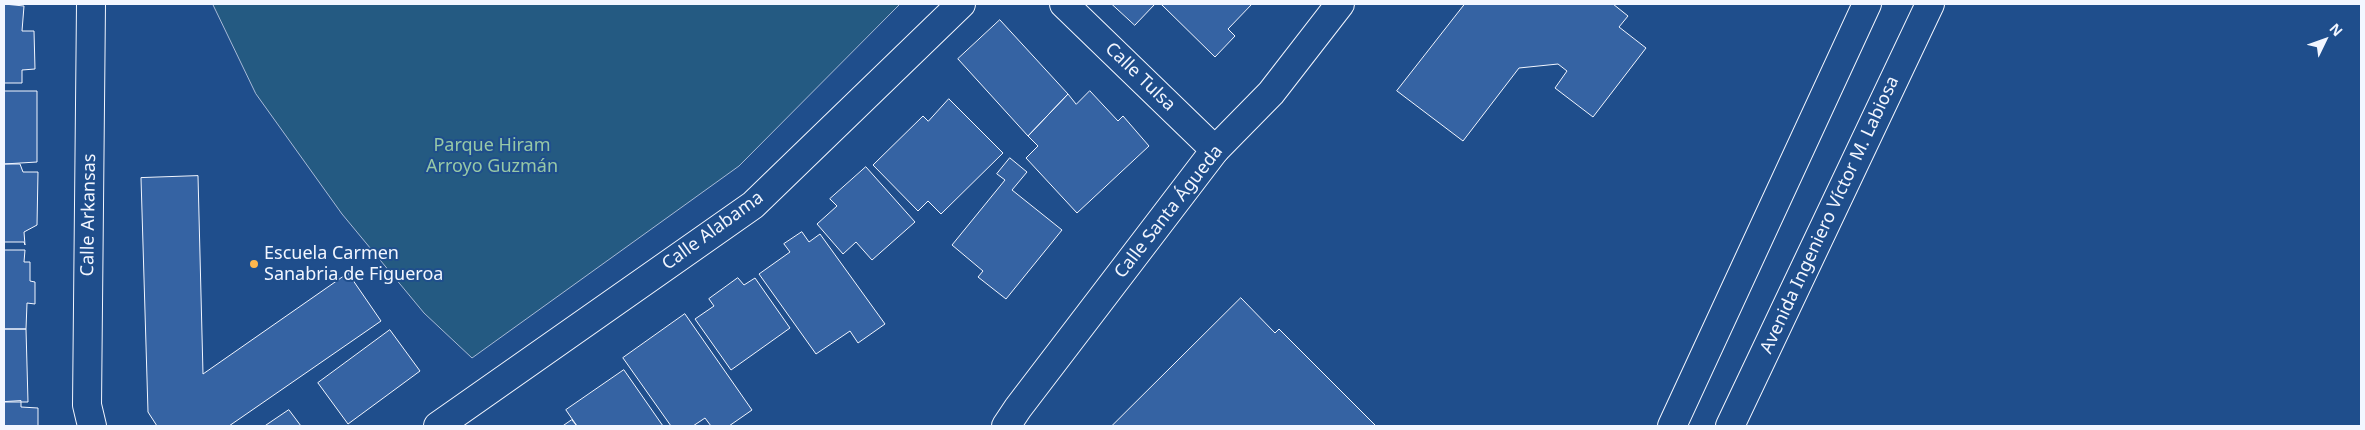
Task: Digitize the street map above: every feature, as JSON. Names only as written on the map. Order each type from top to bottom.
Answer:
[{"type":"street","name":"Calle Arkansas","points":[[91,4],[87,405],[92,426]]},
{"type":"street","name":"Calle Alabama","points":[[438,426],[753,205],[961,4]]},
{"type":"street","name":"Calle Tulsa","points":[[1064,4],[1215,150]]},
{"type":"street","name":"Calle Santa Águeda","points":[[1006,426],[1215,150],[1271,92],[1340,4]]},
{"type":"street","points":[[1672,426],[1867,4]]},
{"type":"street","name":"Avenida Ingeniero Víctor M. Labiosa","points":[[1730,426],[1930,4]]},
{"type":"green space","name":"Parque Hiram Arroyo Guzmán","points":[[213,4],[900,4],[739,166],[472,358],[424,313],[342,214],[256,94]]},
{"type":"building","points":[[4,4],[24,6],[22,31],[34,31],[35,69],[22,70],[22,83],[4,83]]},
{"type":"building","points":[[1112,4],[1155,4],[1135,25]]},
{"type":"building","points":[[1163,4],[1252,4],[1228,29],[1235,36],[1215,57]]},
{"type":"building","points":[[1465,4],[1613,4],[1628,16],[1619,27],[1646,48],[1593,117],[1555,88],[1567,71],[1558,64],[1519,68],[1463,141],[1397,91]]},
{"type":"building","points":[[1000,20],[1068,94],[1028,136],[958,59]]},
{"type":"building","points":[[4,91],[37,91],[37,162],[4,164]]},
{"type":"building","points":[[1090,91],[1118,121],[1123,116],[1149,146],[1077,213],[1026,158],[1038,146],[1028,136],[1068,94],[1076,104]]},
{"type":"building","points":[[949,99],[1003,153],[941,214],[928,201],[918,211],[873,165],[923,116],[928,121]]},
{"type":"building","points":[[1010,158],[1027,172],[1012,190],[1062,230],[1006,299],[978,277],[983,271],[952,245],[1005,180],[997,174]]},
{"type":"building","points":[[4,164],[20,164],[23,172],[38,172],[37,225],[24,232],[25,245],[24,242],[4,242]]},
{"type":"building","points":[[866,167],[915,222],[872,260],[856,242],[843,254],[817,224],[837,206],[830,199]]},
{"type":"building","points":[[198,176],[203,374],[348,273],[381,321],[229,426],[157,426],[148,412],[141,178]]},
{"type":"building","points":[[802,232],[809,242],[820,234],[885,324],[858,343],[850,331],[816,354],[759,274],[790,252],[784,244]]},
{"type":"building","points":[[4,250],[25,250],[24,262],[30,262],[30,281],[35,282],[35,304],[27,303],[26,329],[4,329]]},
{"type":"building","points":[[738,278],[744,285],[755,278],[790,328],[731,370],[695,319],[714,306],[709,299]]},
{"type":"building","points":[[1241,298],[1275,333],[1279,329],[1376,426],[1112,426]]},
{"type":"building","points":[[685,314],[752,410],[729,426],[711,426],[705,418],[693,426],[671,426],[623,358]]},
{"type":"building","points":[[4,329],[26,329],[28,402],[4,402]]},
{"type":"building","points":[[390,330],[420,371],[348,424],[318,383]]},
{"type":"building","points":[[624,370],[663,426],[577,426],[566,410]]},
{"type":"building","points":[[21,401],[21,407],[38,408],[38,426],[4,426],[4,402]]},
{"type":"building","points":[[289,410],[301,426],[265,426]]},
{"type":"building","points":[[572,420],[577,426],[563,426]]},
{"type":"place","name":"Escuela Carmen Sanabria de Figueroa","points":[[254,264]]}]
